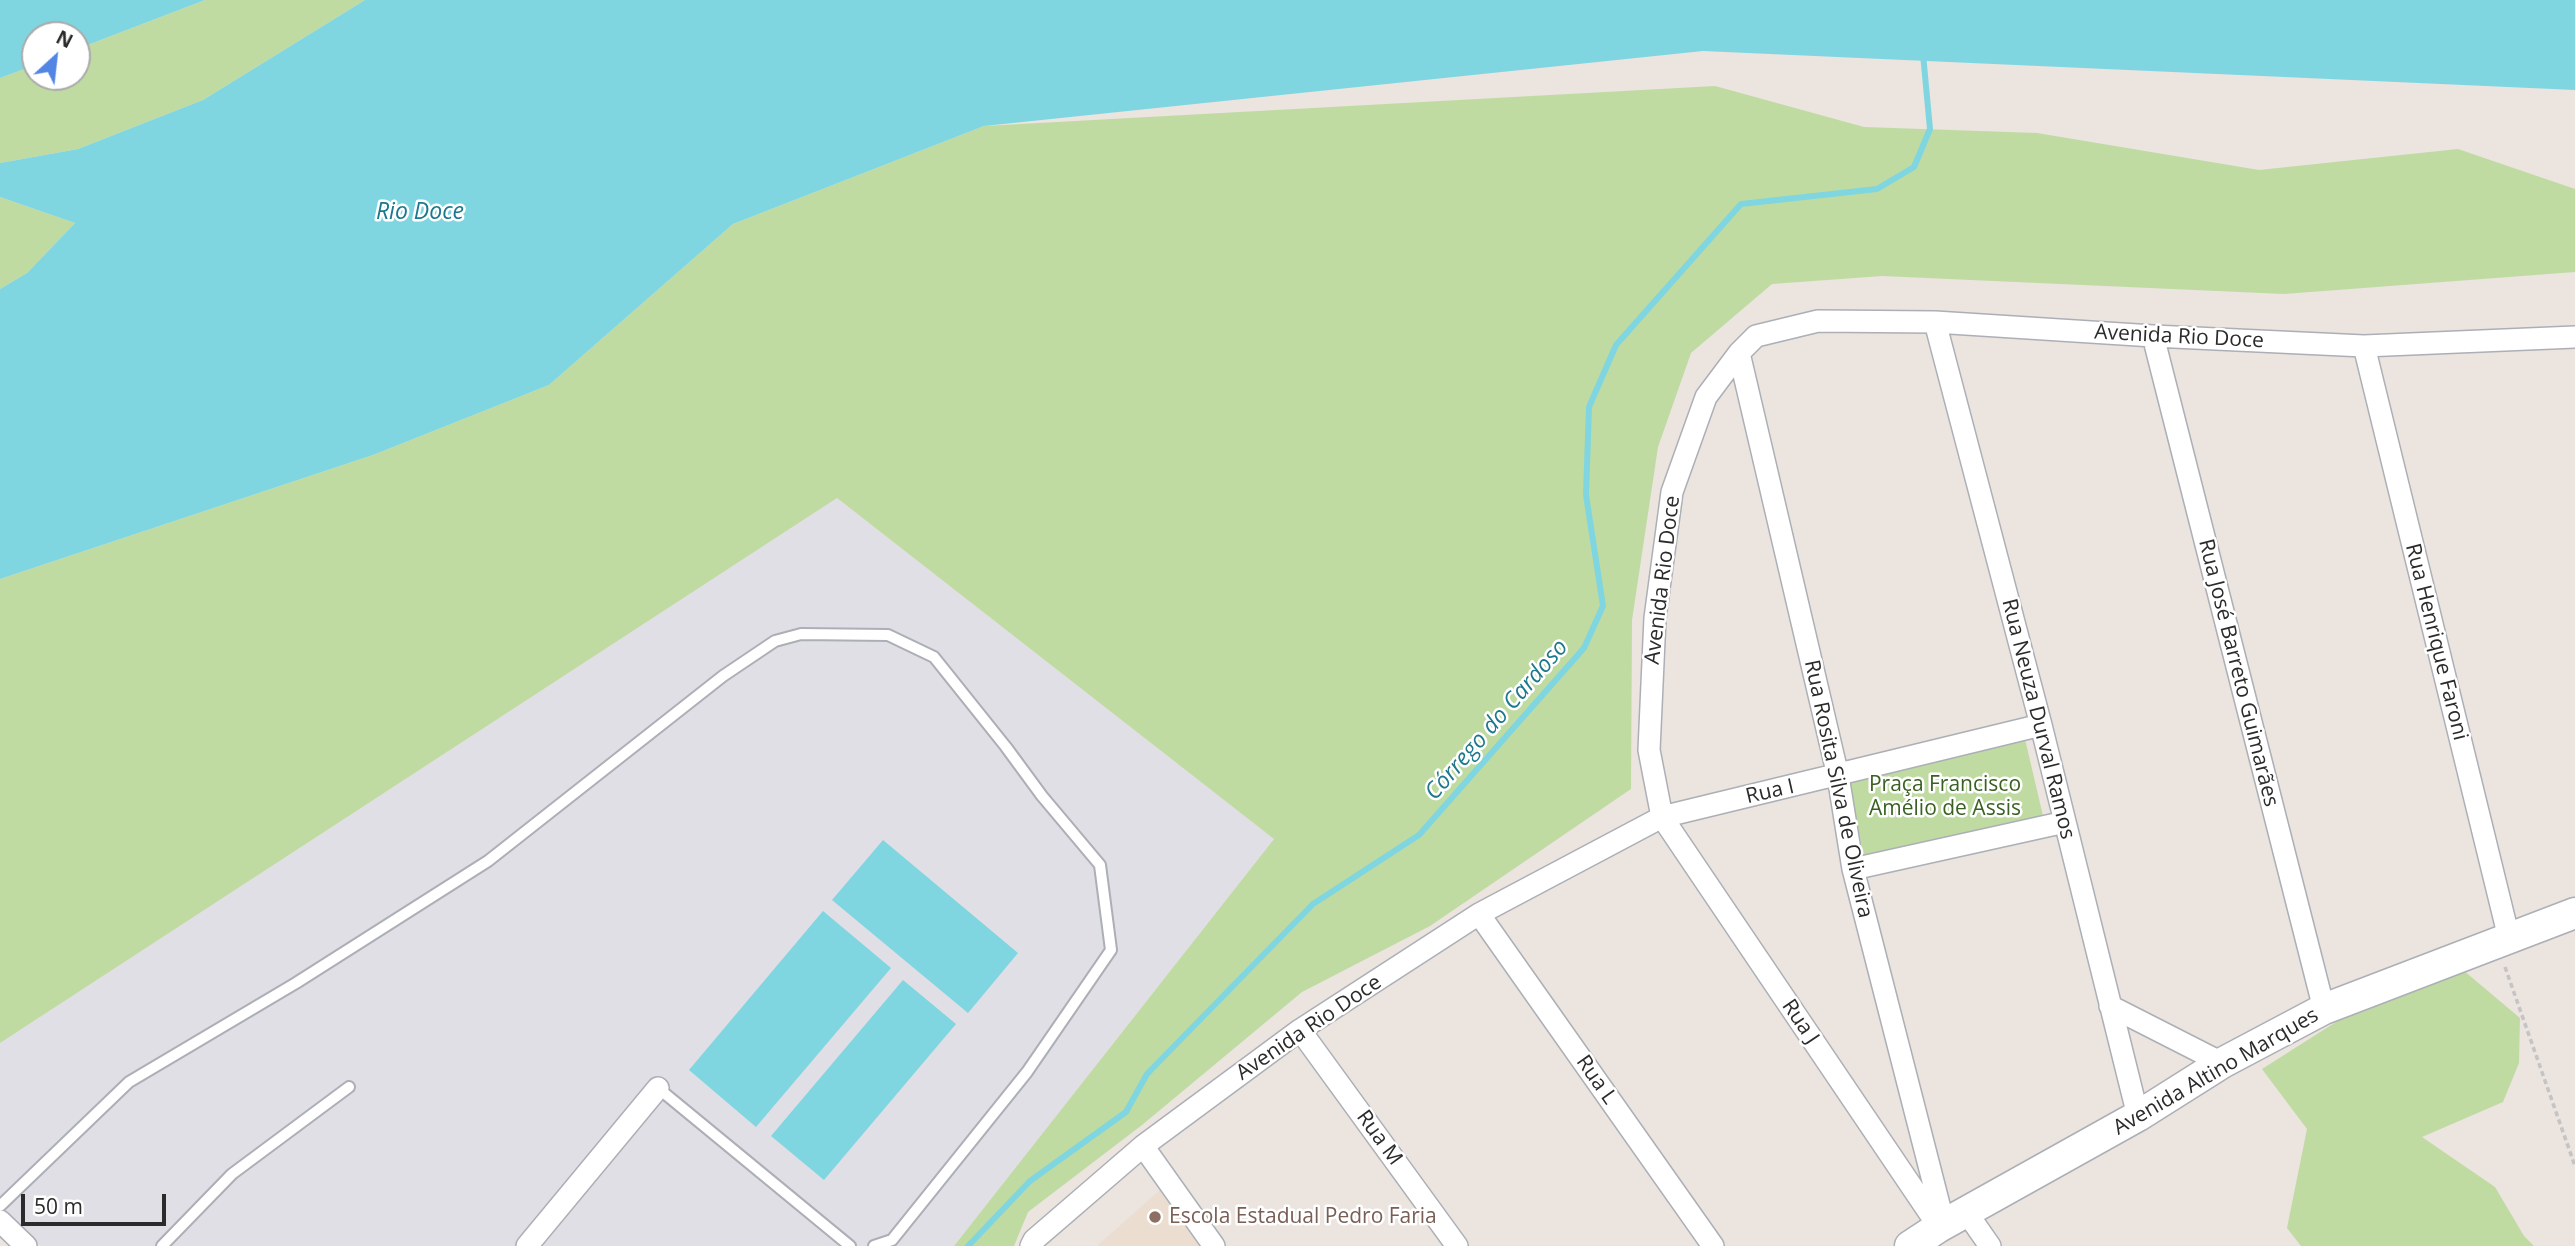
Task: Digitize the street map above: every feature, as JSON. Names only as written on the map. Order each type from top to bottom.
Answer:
[{"type":"main road","name":"Avenida Altino Marques","points":[[1910,1246],[2138,1116],[2222,1063],[2324,1009],[2575,913]]},
{"type":"street","name":"Avenida Rio Doce","points":[[1031,1246],[1034,1240],[1143,1146],[1300,1030],[1479,914],[1662,817],[1649,750],[1655,618],[1672,492],[1706,397],[1739,353],[1756,336],[1818,321],[1935,322],[2364,346],[2575,338]]},
{"type":"street","name":"Rua Neuza Durval Ramos","points":[[1935,322],[2041,725],[2138,1116]]},
{"type":"street","name":"Rua José Barreto Guimarães","points":[[2153,336],[2324,1009]]},
{"type":"street","name":"Rua Henrique Faroni","points":[[2364,346],[2503,940]]},
{"type":"street","name":"Rua Rosita Silva de Oliveira","points":[[1739,353],[1838,776],[1853,869],[1950,1221]]},
{"type":"street","name":"Rua I","points":[[1662,817],[2041,725]]},
{"type":"street","name":"Rua J","points":[[1662,817],[1950,1221],[1990,1246]]},
{"type":"street","points":[[1853,869],[2065,822]]},
{"type":"street","name":"Rua L","points":[[1479,914],[1713,1246]]},
{"type":"street","points":[[2110,1006],[2222,1063]]},
{"type":"street","name":"Rua M","points":[[1300,1030],[1457,1246]]},
{"type":"street","points":[[527,1246],[658,1088]]},
{"type":"street","points":[[1143,1146],[1214,1246]]},
{"type":"street","points":[[0,1221],[26,1246]]},
{"type":"lane","points":[[0,1206],[129,1082],[296,983],[488,861],[723,676],[775,641],[801,634],[888,635],[934,657],[1042,796],[1100,865],[1111,950],[1027,1072],[892,1240],[874,1246]]},
{"type":"lane","points":[[162,1246],[232,1174],[349,1087]]},
{"type":"lane","points":[[658,1088],[850,1246]]},
{"type":"path","points":[[2503,940],[2575,1166]]},
{"type":"shaded area","points":[[837,498],[1274,839],[954,1246],[41,1246],[0,1213],[0,1043]]},
{"type":"shaded area","name":"Escola Estadual Pedro Faria","points":[[1161,1189],[1200,1246],[1097,1246]]},
{"type":"green space","points":[[205,0],[365,0],[203,100],[78,149],[0,163],[0,78],[21,70],[21,91],[91,91],[91,44]]},
{"type":"green space","points":[[1715,86],[1864,127],[2037,133],[2259,170],[2458,149],[2575,189],[2575,272],[2284,294],[1882,276],[1772,284],[1691,353],[1658,447],[1632,620],[1631,789],[1430,926],[1302,992],[1142,1125],[1028,1212],[1014,1246],[954,1246],[1274,839],[837,498],[0,1043],[0,579],[373,455],[549,385],[733,224],[984,126]]},
{"type":"green space","points":[[0,197],[75,223],[27,273],[0,289]]},
{"type":"green space","name":"Praça Francisco Amélio de Assis","points":[[2025,739],[2043,816],[1864,856],[1847,779]]},
{"type":"green space","points":[[2463,970],[2520,1018],[2519,1063],[2503,1102],[2422,1137],[2495,1187],[2524,1236],[2534,1246],[2301,1246],[2287,1228],[2307,1129],[2262,1069],[2347,1015]]},
{"type":"water","points":[[0,0],[205,0],[91,44],[91,21],[21,21],[21,70],[0,78]]},
{"type":"water","name":"Rio Doce","points":[[365,0],[2575,0],[2575,90],[1703,51],[984,126],[733,224],[549,385],[373,455],[0,579],[0,289],[27,273],[75,223],[0,197],[0,163],[78,149],[203,100]]},
{"type":"water","points":[[883,840],[1018,953],[968,1013],[832,900]]},
{"type":"water","points":[[823,911],[891,968],[756,1127],[689,1070]]},
{"type":"water","points":[[903,980],[956,1024],[824,1180],[771,1136]]},
{"type":"waterway","name":"Córrego do Cardoso","points":[[968,1246],[1030,1181],[1126,1112],[1147,1074],[1313,904],[1419,835],[1584,648],[1603,606],[1586,495],[1589,407],[1616,345],[1741,204],[1877,189],[1914,167],[1930,129],[1923,54]]},
{"type":"place","name":"Escola Estadual Pedro Faria","points":[[1155,1217]]}]
